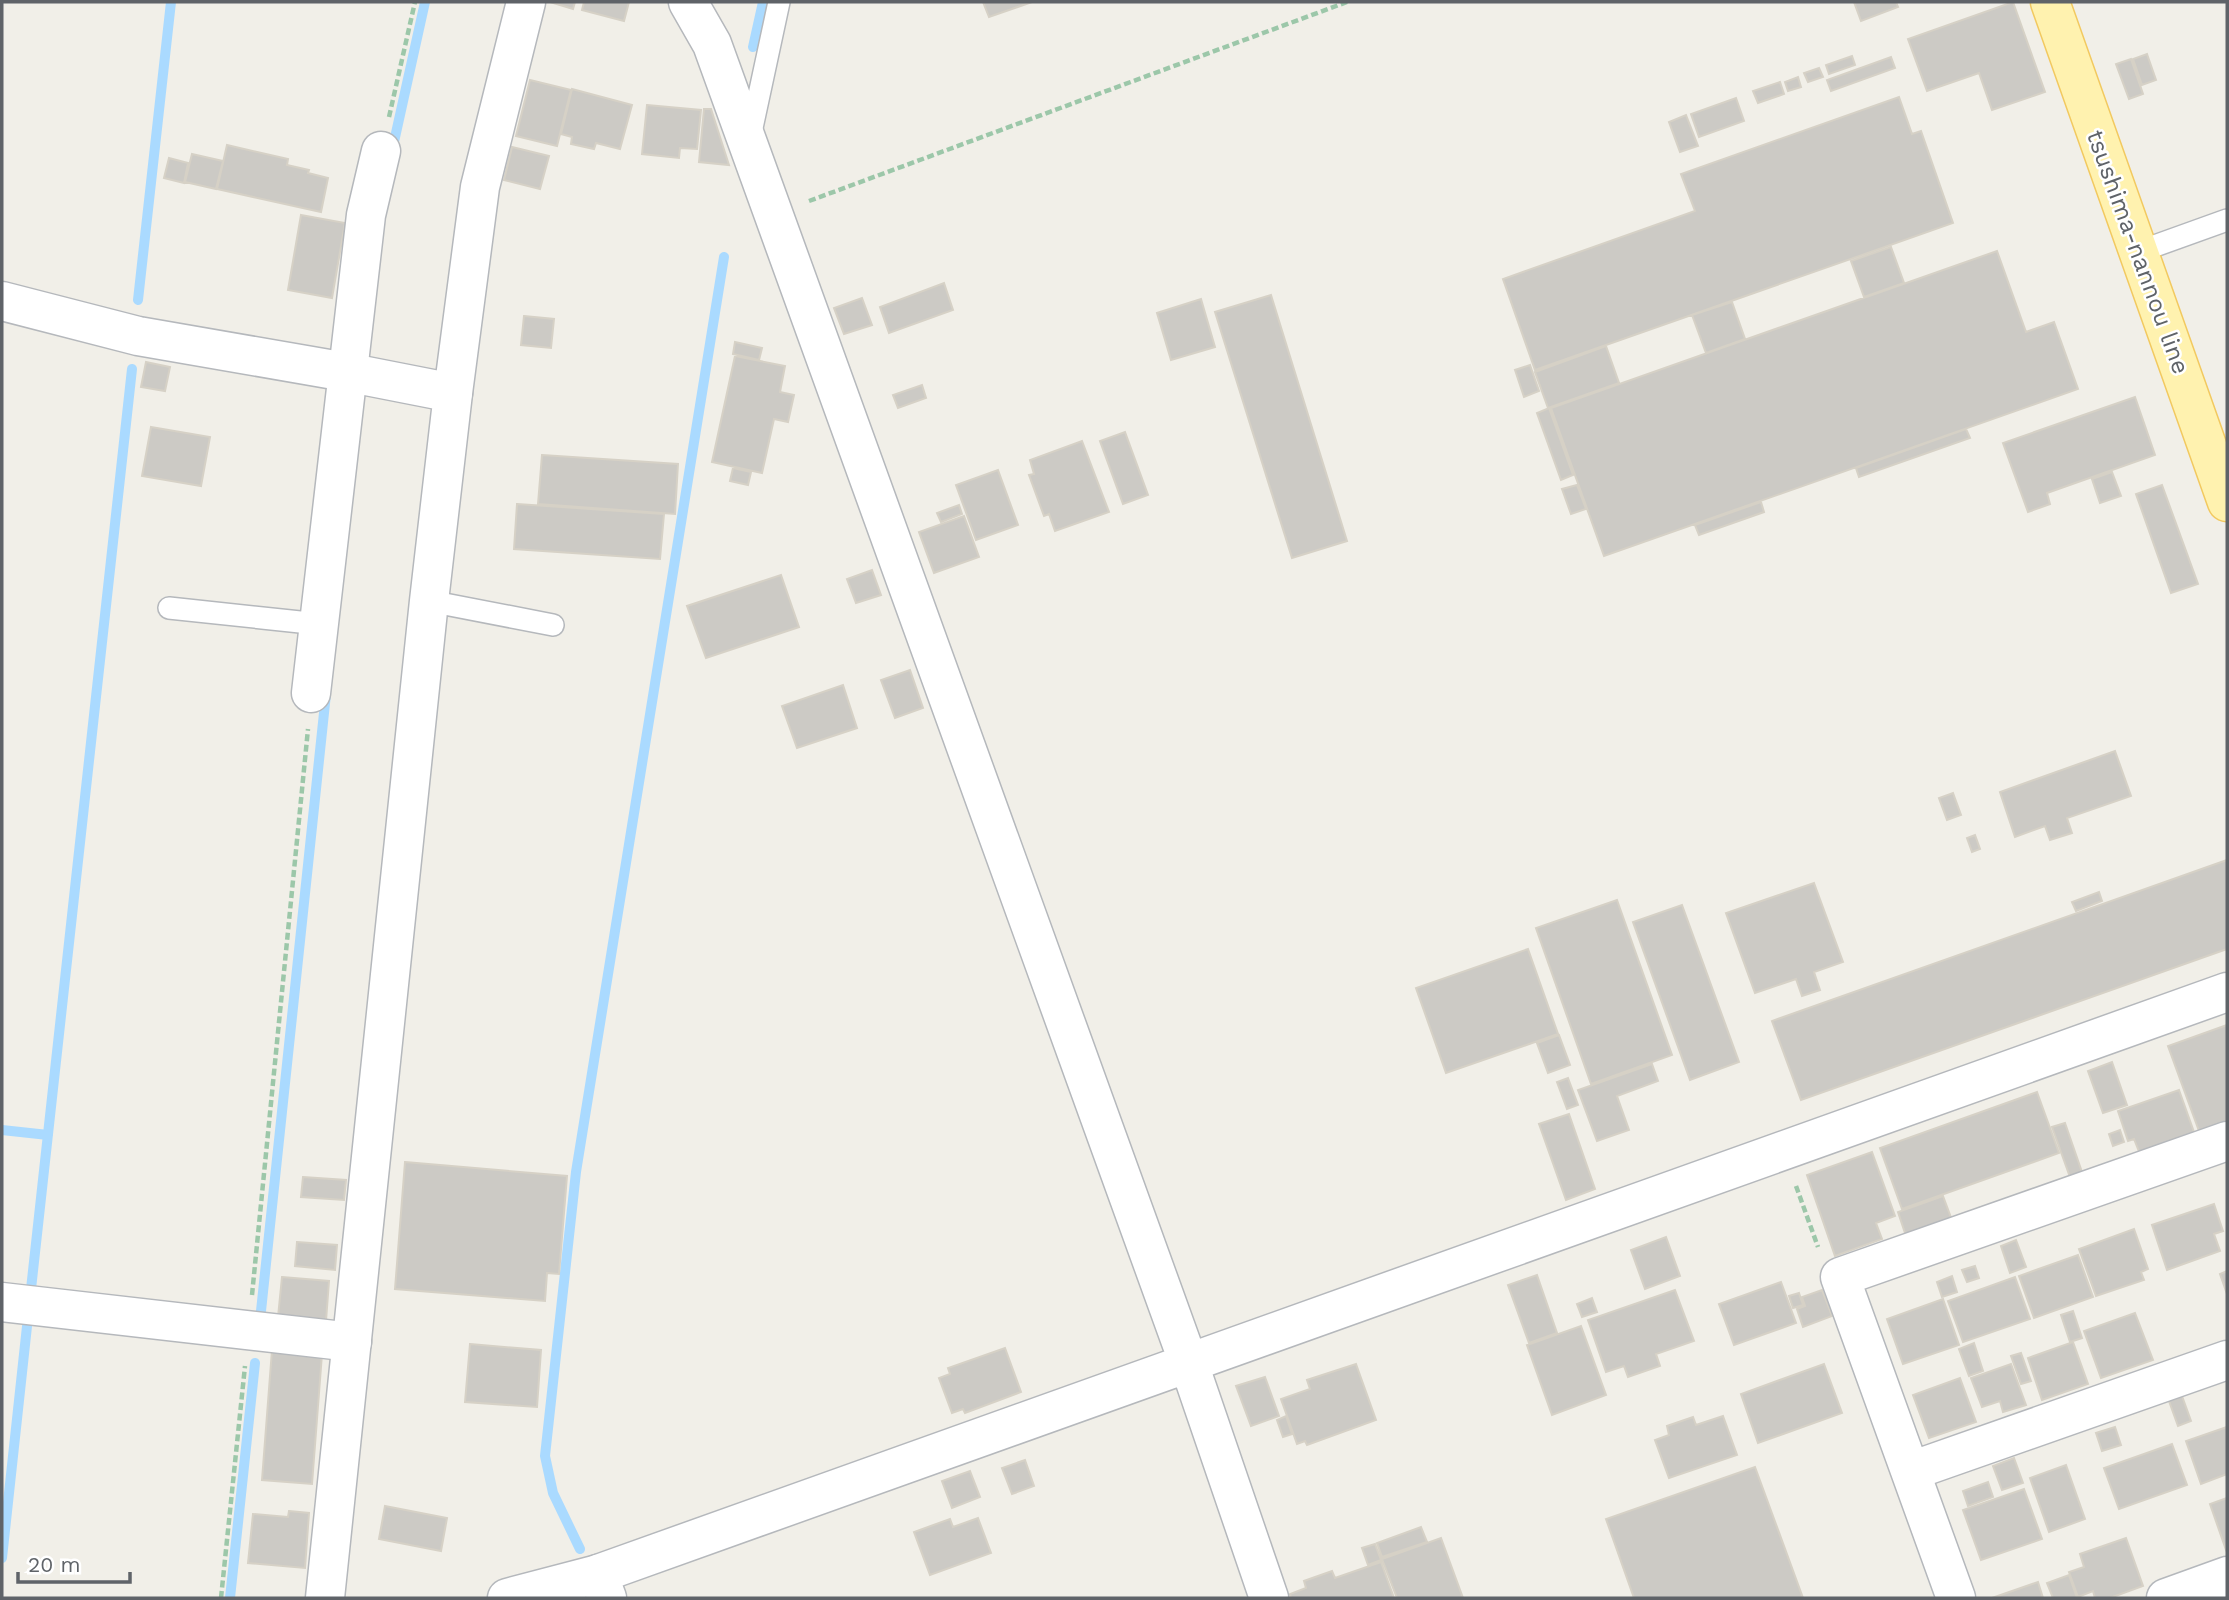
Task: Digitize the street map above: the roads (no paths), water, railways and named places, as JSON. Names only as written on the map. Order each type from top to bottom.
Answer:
[{"type":"main road","name":"tsushima-nannou line","points":[[2050,2],[2227,502]]},
{"type":"street","points":[[325,1598],[453,393],[480,187],[526,2]]},
{"type":"street","points":[[688,2],[712,44],[749,144],[1189,1364],[1269,1598]]},
{"type":"street","points":[[312,693],[346,372],[366,215],[381,150]]},
{"type":"street","points":[[2,301],[138,336],[453,393]]},
{"type":"street","points":[[507,1598],[602,1586],[1189,1364],[2227,992]]},
{"type":"street","points":[[1956,1598],[1840,1277],[2227,1141]]},
{"type":"street","points":[[2,1302],[352,1342]]},
{"type":"street","points":[[1911,1471],[2227,1360]]},
{"type":"street","points":[[2166,1598],[2227,1576]]},
{"type":"lane","points":[[749,144],[779,2]]},
{"type":"lane","points":[[2138,252],[2227,220]]},
{"type":"lane","points":[[429,601],[553,625]]},
{"type":"lane","points":[[169,608],[319,624]]},
{"type":"waterway","points":[[138,300],[171,2]]},
{"type":"waterway","points":[[392,151],[425,2]]},
{"type":"waterway","points":[[753,47],[763,2]]},
{"type":"waterway","points":[[580,1549],[553,1493],[545,1456],[576,1172],[724,257]]},
{"type":"waterway","points":[[31,1289],[132,369]]},
{"type":"waterway","points":[[261,1311],[326,694]]},
{"type":"waterway","points":[[2,1130],[48,1135]]},
{"type":"waterway","points":[[2,1558],[28,1317]]},
{"type":"waterway","points":[[230,1598],[255,1363]]}]
